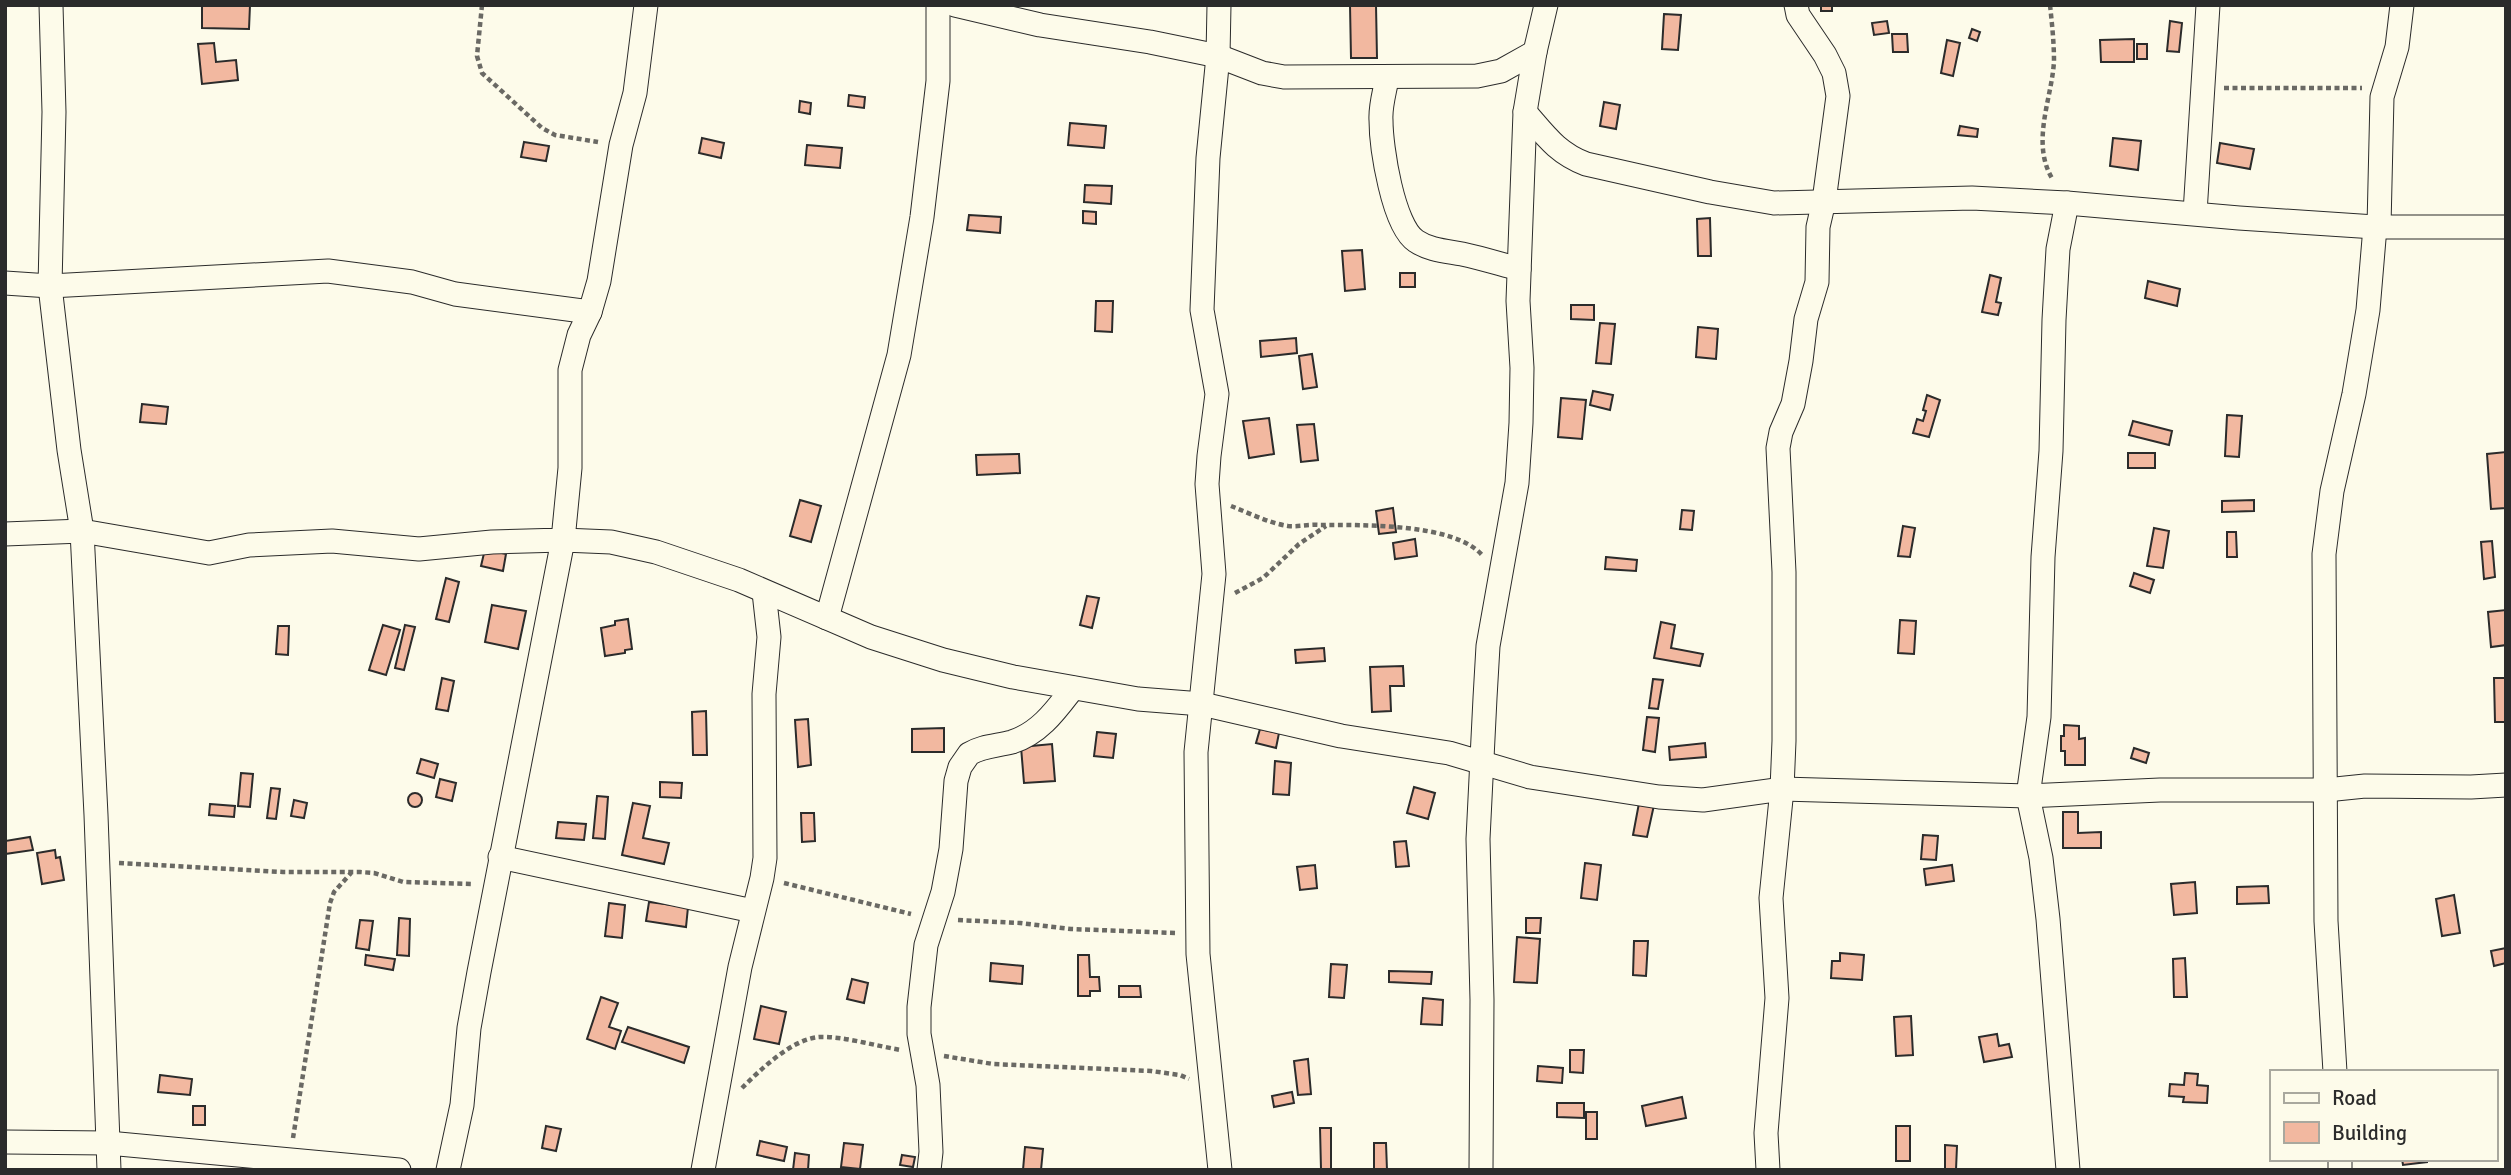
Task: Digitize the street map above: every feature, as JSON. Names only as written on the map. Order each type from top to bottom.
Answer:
[{"type":"street","points":[[51,5],[54,125],[50,286],[69,450],[82,531],[109,1170]]},
{"type":"street","points":[[448,1170],[462,1105],[470,1028],[495,884],[563,540],[570,468],[570,370],[579,335],[590,312],[599,281],[621,145],[635,93],[646,5]]},
{"type":"street","points":[[827,618],[899,355],[922,217],[937,81],[938,5]]},
{"type":"street","points":[[955,5],[1040,25],[1218,55],[1262,73],[1284,76],[1477,76],[1502,71],[1535,52]]},
{"type":"street","points":[[1219,5],[1218,55],[1208,158],[1202,310],[1217,394],[1209,456],[1214,574],[1196,752],[1198,934],[1220,1170]]},
{"type":"street","points":[[1481,1170],[1482,1000],[1478,839],[1488,646],[1517,483],[1521,423],[1519,269],[1525,112],[1546,5]]},
{"type":"street","points":[[1768,1170],[1766,1133],[1777,998],[1770,898],[1782,789],[1784,585],[1778,448],[1781,432],[1793,404],[1805,319],[1817,282],[1817,235],[1838,96],[1834,74],[1825,55],[1798,15],[1796,5]]},
{"type":"street","points":[[2195,213],[2208,5]]},
{"type":"street","points":[[2335,1070],[2326,921],[2324,554],[2332,491],[2354,394],[2368,310],[2377,226],[2382,97],[2397,47],[2402,5]]},
{"type":"street","points":[[1387,78],[1380,118],[1382,138],[1396,208],[1405,232],[1417,242],[1438,250],[1519,269]]},
{"type":"street","points":[[1525,112],[1555,147],[1570,158],[1586,164],[1710,192],[1774,203],[1972,198],[2377,226],[2506,226]]},
{"type":"street","points":[[2067,203],[2058,249],[2051,451],[2043,557],[2039,717],[2028,796],[2041,858],[2048,919],[2068,1170]]},
{"type":"street","points":[[5,283],[50,286],[174,277],[328,271],[412,282],[455,294],[590,312]]},
{"type":"street","points":[[5,534],[82,531],[209,553],[249,545],[332,541],[419,548],[492,542],[611,542],[656,552],[709,569],[871,637],[943,660],[1073,688],[1138,699],[1202,704],[1341,736],[1448,754],[1530,777],[1659,797],[1703,800],[1782,789],[2028,796],[2161,790],[2326,790],[2365,786],[2506,785]]},
{"type":"street","points":[[703,1170],[740,967],[765,858],[764,694],[769,637],[764,592]]},
{"type":"street","points":[[929,1170],[931,1152],[928,1085],[919,1034],[919,1007],[926,945],[943,892],[951,849],[956,781],[960,767],[975,750],[1014,741],[1048,721],[1073,688]]},
{"type":"street","points":[[500,857],[753,911]]},
{"type":"street","points":[[5,1142],[108,1143],[399,1170]]},
{"type":"path","points":[[482,5],[477,56],[482,73],[524,113],[555,135],[621,145]]},
{"type":"path","points":[[2050,5],[2054,63],[2044,116],[2043,138],[2050,175],[2067,203]]},
{"type":"path","points":[[2201,89],[2384,88]]},
{"type":"path","points":[[1209,498],[1290,526],[1415,529],[1460,539],[1473,545],[1501,576]]},
{"type":"path","points":[[1211,604],[1263,578],[1299,544],[1327,525]]},
{"type":"path","points":[[97,861],[283,873],[374,873],[403,882],[495,884]]},
{"type":"path","points":[[290,1159],[330,903],[334,892],[351,872]]},
{"type":"path","points":[[762,878],[933,919],[1020,922],[1071,929],[1198,934]]},
{"type":"path","points":[[713,1119],[762,1067],[806,1041],[818,1037],[993,1064],[1151,1071],[1180,1075],[1213,1088]]},
{"type":"building","points":[[202,5],[250,5],[249,29],[202,28]]},
{"type":"building","points":[[1350,5],[1376,5],[1377,58],[1351,58]]},
{"type":"building","points":[[1821,5],[1832,5],[1832,11],[1821,11]]},
{"type":"building","points":[[1664,14],[1681,15],[1678,50],[1662,49]]},
{"type":"building","points":[[1887,21],[1889,33],[1874,35],[1872,23]]},
{"type":"building","points":[[2170,21],[2182,23],[2179,52],[2167,51]]},
{"type":"building","points":[[1972,29],[1980,32],[1977,41],[1969,38]]},
{"type":"building","points":[[1892,34],[1907,34],[1908,52],[1893,52]]},
{"type":"building","points":[[2134,39],[2134,62],[2101,62],[2100,40]]},
{"type":"building","points":[[1947,40],[1960,43],[1953,76],[1941,73]]},
{"type":"building","points":[[214,43],[216,62],[236,60],[238,80],[202,84],[198,44]]},
{"type":"building","points":[[2137,44],[2147,44],[2147,59],[2137,59]]},
{"type":"building","points":[[849,95],[865,97],[864,108],[848,106]]},
{"type":"building","points":[[800,101],[811,103],[810,114],[799,112]]},
{"type":"building","points":[[1604,102],[1620,105],[1616,129],[1600,126]]},
{"type":"building","points":[[1070,123],[1106,126],[1104,148],[1068,145]]},
{"type":"building","points":[[1960,126],[1978,129],[1977,137],[1958,135]]},
{"type":"building","points":[[702,138],[724,143],[721,158],[699,153]]},
{"type":"building","points":[[2113,138],[2141,141],[2138,170],[2110,166]]},
{"type":"building","points":[[524,142],[549,146],[546,161],[521,157]]},
{"type":"building","points":[[2220,143],[2254,149],[2250,169],[2217,163]]},
{"type":"building","points":[[807,145],[842,148],[840,168],[805,165]]},
{"type":"building","points":[[1085,185],[1112,186],[1111,204],[1084,202]]},
{"type":"building","points":[[1083,211],[1096,212],[1096,224],[1083,223]]},
{"type":"building","points":[[969,215],[1001,217],[1000,233],[967,230]]},
{"type":"building","points":[[1710,218],[1711,256],[1698,256],[1697,219]]},
{"type":"building","points":[[1362,250],[1365,289],[1345,291],[1342,251]]},
{"type":"building","points":[[1400,273],[1415,273],[1415,287],[1400,287]]},
{"type":"building","points":[[1990,275],[2001,278],[1996,302],[2001,303],[1998,315],[1982,312]]},
{"type":"building","points":[[2148,281],[2180,289],[2177,306],[2145,298]]},
{"type":"building","points":[[1096,301],[1113,301],[1112,332],[1095,331]]},
{"type":"building","points":[[1571,305],[1594,305],[1594,320],[1571,319]]},
{"type":"building","points":[[1600,323],[1615,324],[1611,364],[1596,363]]},
{"type":"building","points":[[1698,327],[1718,329],[1716,359],[1696,357]]},
{"type":"building","points":[[1296,338],[1297,353],[1261,357],[1260,341]]},
{"type":"building","points":[[1312,354],[1317,387],[1303,389],[1299,356]]},
{"type":"building","points":[[1593,391],[1613,395],[1610,410],[1590,405]]},
{"type":"building","points":[[1927,395],[1940,400],[1929,437],[1913,433],[1917,419],[1923,421]]},
{"type":"building","points":[[1561,398],[1586,400],[1582,439],[1558,437]]},
{"type":"building","points":[[142,404],[168,407],[166,424],[140,422]]},
{"type":"building","points":[[2227,415],[2242,416],[2239,457],[2225,456]]},
{"type":"building","points":[[1269,418],[1274,454],[1249,458],[1243,421]]},
{"type":"building","points":[[2133,421],[2172,431],[2169,445],[2129,435]]},
{"type":"building","points":[[1314,424],[1318,460],[1301,462],[1297,425]]},
{"type":"building","points":[[2506,452],[2506,508],[2491,509],[2487,454]]},
{"type":"building","points":[[2128,453],[2155,453],[2155,468],[2128,468]]},
{"type":"building","points":[[1019,454],[1020,473],[977,475],[976,455]]},
{"type":"building","points":[[800,500],[821,506],[811,542],[790,536]]},
{"type":"building","points":[[2254,500],[2254,511],[2222,512],[2222,501]]},
{"type":"building","points":[[1393,508],[1396,532],[1379,534],[1376,511]]},
{"type":"building","points":[[1682,510],[1694,511],[1692,530],[1680,529]]},
{"type":"building","points":[[1903,526],[1915,528],[1910,557],[1898,556]]},
{"type":"building","points":[[2154,528],[2169,531],[2163,568],[2147,566]]},
{"type":"building","points":[[2227,532],[2236,532],[2237,557],[2227,557]]},
{"type":"building","points":[[1415,539],[1417,556],[1395,559],[1393,543]]},
{"type":"building","points":[[2492,541],[2495,577],[2484,579],[2481,542]]},
{"type":"building","points":[[485,549],[506,554],[503,571],[481,566]]},
{"type":"building","points":[[1606,557],[1637,560],[1636,571],[1605,569]]},
{"type":"building","points":[[2134,573],[2154,580],[2150,593],[2130,586]]},
{"type":"building","points":[[446,578],[459,582],[449,622],[436,619]]},
{"type":"building","points":[[1087,596],[1099,598],[1092,628],[1080,625]]},
{"type":"building","points":[[492,605],[526,611],[518,649],[485,642]]},
{"type":"building","points":[[2506,610],[2506,645],[2491,647],[2488,612]]},
{"type":"building","points":[[628,619],[632,649],[625,650],[625,653],[605,656],[601,628],[615,625],[615,621]]},
{"type":"building","points":[[1900,620],[1916,621],[1914,654],[1898,653]]},
{"type":"building","points":[[1661,622],[1675,625],[1671,648],[1703,654],[1700,666],[1654,658]]},
{"type":"building","points":[[383,625],[400,630],[386,675],[369,670]]},
{"type":"building","points":[[405,625],[415,627],[404,670],[395,668]]},
{"type":"building","points":[[278,626],[289,626],[288,655],[276,654]]},
{"type":"building","points":[[1324,648],[1325,661],[1296,663],[1295,650]]},
{"type":"building","points":[[1403,666],[1404,686],[1390,686],[1391,711],[1372,712],[1370,667]]},
{"type":"building","points":[[442,678],[454,681],[448,711],[436,709]]},
{"type":"building","points":[[2494,678],[2506,678],[2506,722],[2495,722]]},
{"type":"building","points":[[1653,679],[1663,680],[1658,709],[1649,708]]},
{"type":"building","points":[[706,711],[707,755],[693,755],[692,712]]},
{"type":"building","points":[[1647,717],[1659,718],[1655,752],[1643,750]]},
{"type":"building","points":[[808,719],[811,765],[798,767],[795,720]]},
{"type":"building","points":[[2064,725],[2079,726],[2079,739],[2085,738],[2085,765],[2065,765],[2065,751],[2061,751]]},
{"type":"building","points":[[944,728],[944,752],[912,752],[912,729]]},
{"type":"building","points":[[1260,729],[1279,733],[1276,748],[1256,743]]},
{"type":"building","points":[[1097,732],[1116,734],[1113,758],[1094,756]]},
{"type":"building","points":[[1705,743],[1706,757],[1670,760],[1669,747]]},
{"type":"building","points":[[1052,744],[1055,781],[1024,783],[1021,747]]},
{"type":"building","points":[[2134,748],[2149,753],[2146,763],[2131,758]]},
{"type":"building","points":[[421,759],[438,764],[434,778],[417,773]]},
{"type":"building","points":[[1275,761],[1291,763],[1289,795],[1273,794]]},
{"type":"building","points":[[241,773],[253,774],[250,807],[238,806]]},
{"type":"building","points":[[440,779],[456,783],[452,801],[436,797]]},
{"type":"building","points":[[660,782],[682,783],[681,798],[660,797]]},
{"type":"building","points":[[1414,787],[1435,793],[1428,819],[1407,813]]},
{"type":"building","points":[[271,788],[280,789],[276,819],[267,818]]},
{"type":"building","points":[[412,793],[418,793],[422,800],[418,807],[412,807],[408,803],[408,797]]},
{"type":"building","points":[[597,796],[608,797],[605,839],[593,838]]},
{"type":"building","points":[[294,800],[307,803],[304,818],[291,816]]},
{"type":"building","points":[[633,803],[650,806],[643,838],[669,843],[664,864],[622,855]]},
{"type":"building","points":[[1639,803],[1654,805],[1647,837],[1633,835]]},
{"type":"building","points":[[210,804],[235,806],[234,817],[209,815]]},
{"type":"building","points":[[2063,812],[2078,812],[2078,833],[2101,832],[2101,848],[2063,848]]},
{"type":"building","points":[[801,813],[814,813],[815,841],[802,842]]},
{"type":"building","points":[[558,822],[586,824],[584,840],[556,838]]},
{"type":"building","points":[[1923,835],[1938,836],[1936,860],[1921,859]]},
{"type":"building","points":[[30,837],[33,850],[5,854],[5,841]]},
{"type":"building","points":[[1406,841],[1409,866],[1396,867],[1394,842]]},
{"type":"building","points":[[55,850],[56,858],[60,857],[64,880],[42,884],[37,853]]},
{"type":"building","points":[[1585,863],[1601,865],[1597,900],[1581,898]]},
{"type":"building","points":[[1315,865],[1317,888],[1300,890],[1297,867]]},
{"type":"building","points":[[1952,865],[1954,881],[1926,885],[1924,869]]},
{"type":"building","points":[[2195,882],[2197,913],[2174,915],[2171,884]]},
{"type":"building","points":[[2268,886],[2269,903],[2237,904],[2237,887]]},
{"type":"building","points":[[2454,895],[2460,933],[2442,936],[2436,899]]},
{"type":"building","points":[[649,902],[688,907],[686,927],[646,921]]},
{"type":"building","points":[[609,903],[625,905],[622,938],[605,936]]},
{"type":"building","points":[[399,918],[410,919],[409,956],[397,955]]},
{"type":"building","points":[[1526,918],[1541,918],[1540,933],[1526,933]]},
{"type":"building","points":[[360,920],[373,921],[369,950],[356,948]]},
{"type":"building","points":[[1517,937],[1540,939],[1537,983],[1514,982]]},
{"type":"building","points":[[1634,941],[1648,941],[1646,976],[1633,975]]},
{"type":"building","points":[[2506,948],[2506,963],[2494,966],[2491,951]]},
{"type":"building","points":[[1840,953],[1864,955],[1862,980],[1831,978],[1832,961],[1840,961]]},
{"type":"building","points":[[366,955],[395,959],[393,970],[365,965]]},
{"type":"building","points":[[1078,955],[1089,955],[1090,977],[1099,977],[1100,991],[1090,991],[1090,996],[1078,996]]},
{"type":"building","points":[[2185,958],[2187,997],[2174,997],[2173,959]]},
{"type":"building","points":[[991,963],[1023,966],[1022,984],[990,981]]},
{"type":"building","points":[[1331,964],[1347,965],[1344,998],[1329,997]]},
{"type":"building","points":[[1389,971],[1432,972],[1431,984],[1389,982]]},
{"type":"building","points":[[852,979],[868,983],[864,1003],[847,999]]},
{"type":"building","points":[[1119,986],[1140,986],[1141,997],[1119,997]]},
{"type":"building","points":[[601,997],[618,1003],[609,1027],[621,1031],[615,1049],[587,1039]]},
{"type":"building","points":[[1423,998],[1443,1000],[1442,1025],[1421,1024]]},
{"type":"building","points":[[761,1006],[786,1012],[779,1044],[754,1039]]},
{"type":"building","points":[[1911,1016],[1913,1055],[1896,1056],[1894,1017]]},
{"type":"building","points":[[628,1027],[689,1047],[684,1063],[622,1042]]},
{"type":"building","points":[[1997,1034],[1999,1046],[2009,1044],[2012,1057],[1984,1062],[1979,1037]]},
{"type":"building","points":[[1570,1050],[1584,1050],[1583,1073],[1570,1072]]},
{"type":"building","points":[[1308,1059],[1311,1094],[1298,1095],[1294,1061]]},
{"type":"building","points":[[1538,1066],[1563,1068],[1562,1083],[1537,1081]]},
{"type":"building","points":[[2185,1073],[2198,1074],[2197,1085],[2208,1086],[2207,1103],[2183,1102],[2184,1097],[2169,1096],[2170,1084],[2184,1085]]},
{"type":"building","points":[[160,1075],[192,1079],[190,1095],[158,1092]]},
{"type":"building","points":[[1292,1092],[1294,1103],[1274,1107],[1272,1096]]},
{"type":"building","points":[[1682,1097],[1686,1118],[1646,1126],[1642,1106]]},
{"type":"building","points":[[1557,1103],[1584,1103],[1584,1118],[1557,1117]]},
{"type":"building","points":[[193,1106],[205,1106],[205,1125],[193,1125]]},
{"type":"building","points":[[1586,1112],[1597,1112],[1597,1139],[1586,1139]]},
{"type":"building","points":[[546,1126],[561,1129],[556,1151],[542,1148]]},
{"type":"building","points":[[1896,1126],[1910,1126],[1910,1161],[1896,1161]]},
{"type":"building","points":[[1320,1128],[1331,1128],[1331,1170],[1309,1170],[1321,1169]]},
{"type":"building","points":[[760,1141],[787,1147],[784,1161],[757,1155]]},
{"type":"building","points":[[844,1143],[863,1145],[860,1169],[841,1167]]},
{"type":"building","points":[[1374,1143],[1386,1143],[1387,1170],[1374,1170]]},
{"type":"building","points":[[1945,1145],[1957,1146],[1956,1170],[1945,1170]]},
{"type":"building","points":[[1025,1147],[1043,1149],[1041,1170],[1023,1170]]},
{"type":"building","points":[[795,1153],[809,1155],[808,1170],[793,1170]]},
{"type":"building","points":[[902,1155],[915,1157],[913,1167],[900,1165]]},
{"type":"building","points":[[2402,1161],[2427,1161],[2427,1162],[2403,1165]]}]
